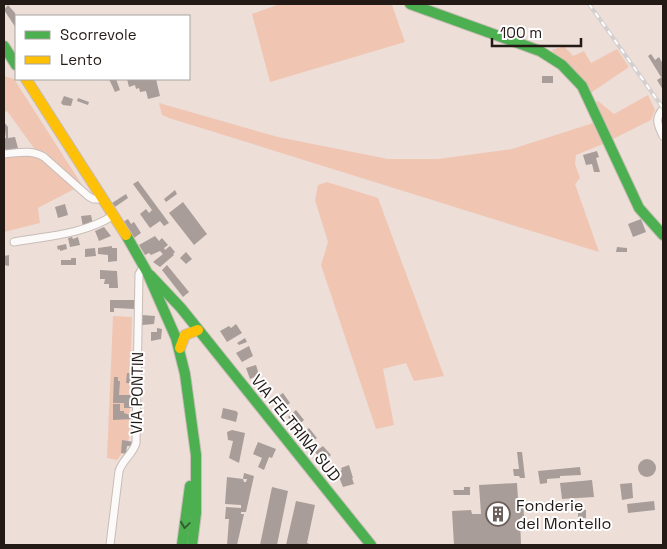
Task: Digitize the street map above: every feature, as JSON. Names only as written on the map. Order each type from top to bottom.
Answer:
[{"type":"main road","points":[[410,4],[540,52],[551,57],[568,70],[582,86],[639,208],[663,235]]},
{"type":"main road","points":[[4,46],[15,63]]},
{"type":"main road","points":[[27,80],[117,219],[145,269],[180,348],[193,424],[197,480],[196,513],[192,545]]},
{"type":"main road","name":"VIA FELTRINA SUD","points":[[145,269],[181,308],[371,545]]},
{"type":"main road","points":[[180,348],[183,336],[186,333],[198,330]]},
{"type":"main road","points":[[182,545],[191,474],[193,424]]},
{"type":"street","points":[[663,110],[657,117],[656,123],[663,136]]},
{"type":"street","points":[[4,154],[37,152],[44,156],[88,196],[93,199],[103,199]]},
{"type":"street","points":[[14,242],[75,232],[117,219]]},
{"type":"street","name":"VIA PONTIN","points":[[110,545],[119,471],[121,464],[135,448],[136,443],[139,274],[145,269]]},
{"type":"shaded area","points":[[280,4],[390,4],[405,42],[270,82],[252,14]]},
{"type":"shaded area","points":[[564,46],[573,56],[584,51],[591,63],[617,49],[629,67],[589,94],[552,50]]},
{"type":"shaded area","points":[[4,76],[14,79],[82,185],[38,208],[40,223],[4,232],[4,158],[39,155],[7,111],[4,113]]},
{"type":"shaded area","points":[[648,95],[655,110],[651,120],[611,140],[593,104],[598,101],[614,114]]},
{"type":"shaded area","points":[[159,103],[278,137],[388,159],[438,159],[512,149],[593,123],[603,144],[576,155],[575,164],[580,178],[575,184],[599,252],[169,118],[162,115]]},
{"type":"shaded area","points":[[327,182],[378,198],[444,376],[414,381],[406,363],[383,369],[394,425],[376,429],[321,265],[328,242],[315,200],[318,185]]},
{"type":"shaded area","points":[[113,316],[132,317],[129,438],[126,448],[117,460],[107,458]]},
{"type":"building","points":[[8,5],[15,13],[15,26],[4,10]]},
{"type":"building","points":[[651,54],[655,60],[659,57],[663,64],[663,76],[661,77],[648,56]]},
{"type":"building","points":[[542,76],[553,76],[553,83],[542,83]]},
{"type":"building","points":[[663,78],[663,90],[657,80]]},
{"type":"building","points":[[109,80],[116,80],[120,90],[115,92]]},
{"type":"building","points":[[127,80],[156,80],[160,96],[148,99],[146,91],[140,92],[139,88],[136,89],[135,85],[129,87]]},
{"type":"building","points":[[64,96],[73,99],[71,106],[61,103]]},
{"type":"building","points":[[78,98],[89,102],[88,105],[77,101]]},
{"type":"building","points":[[4,122],[8,127],[8,138],[15,137],[19,152],[4,151],[4,138],[6,138]]},
{"type":"building","points":[[597,151],[599,157],[596,158],[600,172],[594,172],[592,164],[586,165],[583,155]]},
{"type":"building","points":[[138,181],[169,223],[164,226],[160,221],[150,228],[140,214],[146,209],[149,213],[152,210],[133,184]]},
{"type":"building","points":[[175,190],[177,194],[166,202],[164,199]]},
{"type":"building","points":[[126,194],[128,198],[115,207],[112,203]]},
{"type":"building","points":[[183,202],[207,234],[194,245],[169,213]]},
{"type":"building","points":[[65,204],[68,215],[58,218],[55,207]]},
{"type":"building","points":[[91,215],[93,225],[83,227],[81,216]]},
{"type":"building","points":[[128,219],[131,224],[134,222],[141,233],[134,238],[123,222]]},
{"type":"building","points":[[641,219],[646,232],[633,237],[628,224]]},
{"type":"building","points":[[104,227],[111,236],[99,241],[95,231]]},
{"type":"building","points":[[155,236],[159,241],[162,238],[168,245],[164,248],[165,250],[170,246],[175,252],[160,267],[153,262],[163,254],[160,251],[151,255],[149,253],[145,255],[139,245]]},
{"type":"building","points":[[72,237],[73,239],[78,237],[80,245],[70,247],[68,238]]},
{"type":"building","points":[[66,244],[67,249],[58,250],[57,246]]},
{"type":"building","points":[[112,246],[112,248],[117,248],[117,261],[108,262],[108,255],[98,254],[98,248]]},
{"type":"building","points":[[617,247],[627,248],[627,252],[616,252]]},
{"type":"building","points":[[95,248],[96,256],[85,257],[85,249]]},
{"type":"building","points":[[186,252],[192,259],[186,264],[180,258]]},
{"type":"building","points":[[9,255],[9,266],[4,265],[4,256]]},
{"type":"building","points":[[71,258],[76,258],[76,265],[61,265],[61,260],[71,260]]},
{"type":"building","points":[[167,265],[189,292],[183,297],[162,270]]},
{"type":"building","points":[[100,270],[117,271],[118,288],[109,288],[109,284],[104,284],[105,279],[100,279]]},
{"type":"building","points":[[110,300],[136,300],[135,309],[114,308],[114,312],[110,312]]},
{"type":"building","points":[[142,315],[155,316],[154,324],[142,325]]},
{"type":"building","points":[[236,324],[242,333],[227,342],[220,331],[229,326],[231,328]]},
{"type":"building","points":[[157,328],[162,329],[161,339],[151,341],[151,332],[157,332]]},
{"type":"building","points":[[245,338],[247,342],[239,345],[237,343]]},
{"type":"building","points":[[249,346],[253,356],[242,362],[236,353]]},
{"type":"building","points":[[256,365],[259,375],[250,379],[246,368]]},
{"type":"building","points":[[127,373],[135,373],[137,384],[126,383]]},
{"type":"building","points":[[114,377],[118,377],[118,381],[120,381],[119,395],[136,395],[136,403],[133,403],[133,408],[124,408],[124,403],[113,403]]},
{"type":"building","points":[[283,393],[290,403],[282,409],[274,399]]},
{"type":"building","points":[[113,404],[120,404],[120,411],[133,415],[133,419],[113,420]]},
{"type":"building","points":[[223,408],[238,413],[236,422],[221,418]]},
{"type":"building","points":[[296,410],[304,420],[296,427],[288,417]]},
{"type":"building","points":[[309,428],[317,438],[309,444],[301,434]]},
{"type":"building","points":[[232,430],[245,433],[239,463],[229,458],[233,441],[228,440],[227,432]]},
{"type":"building","points":[[122,440],[134,442],[133,446],[127,446],[126,454],[121,453]]},
{"type":"building","points":[[258,442],[276,449],[272,458],[269,457],[264,470],[258,467],[262,458],[253,454]]},
{"type":"building","points":[[323,446],[331,455],[323,462],[315,452]]},
{"type":"building","points":[[517,452],[522,452],[525,478],[514,476],[513,469],[519,469]]},
{"type":"building","points":[[643,459],[651,459],[656,464],[654,475],[643,477],[638,472],[638,464]]},
{"type":"building","points":[[349,465],[354,484],[343,487],[337,472]]},
{"type":"building","points":[[580,467],[581,475],[560,476],[560,478],[547,479],[547,483],[540,484],[538,471]]},
{"type":"building","points":[[244,473],[254,476],[246,512],[241,512],[241,514],[244,514],[237,545],[227,545],[229,519],[225,519],[226,507],[241,508],[241,505],[225,504],[227,477],[243,479]]},
{"type":"building","points":[[592,480],[594,497],[562,499],[560,483]]},
{"type":"building","name":"Fonderie del Montello","points":[[517,483],[518,499],[523,499],[524,518],[520,518],[521,545],[454,545],[452,511],[471,510],[472,514],[481,514],[479,485]]},
{"type":"building","points":[[632,483],[633,498],[622,500],[620,484]]},
{"type":"building","points":[[272,487],[288,491],[277,545],[260,545]]},
{"type":"building","points":[[464,487],[470,487],[470,495],[454,495],[453,490],[464,490]]},
{"type":"building","points":[[296,501],[315,505],[307,543],[312,545],[286,545]]},
{"type":"building","points":[[654,501],[655,510],[628,513],[627,504]]},
{"type":"building","points":[[578,510],[586,510],[586,518],[578,518]]},
{"type":"railway","points":[[589,4],[663,108]]},
{"type":"traffic: fast","points":[[410,4],[540,51],[562,65],[582,86],[639,208],[663,235]]},
{"type":"traffic: fast","points":[[4,46],[15,63]]},
{"type":"traffic: fast","points":[[126,235],[147,272],[176,338],[185,374],[196,455],[196,513],[192,545]]},
{"type":"traffic: fast","points":[[150,275],[181,308],[371,545]]},
{"type":"traffic: fast","points":[[182,545],[190,486]]},
{"type":"traffic: slow","points":[[27,80],[126,235]]},
{"type":"traffic: slow","points":[[180,348],[185,335],[198,330]]},
{"type":"place","name":"Fonderie del Montello","points":[[498,514]]}]
